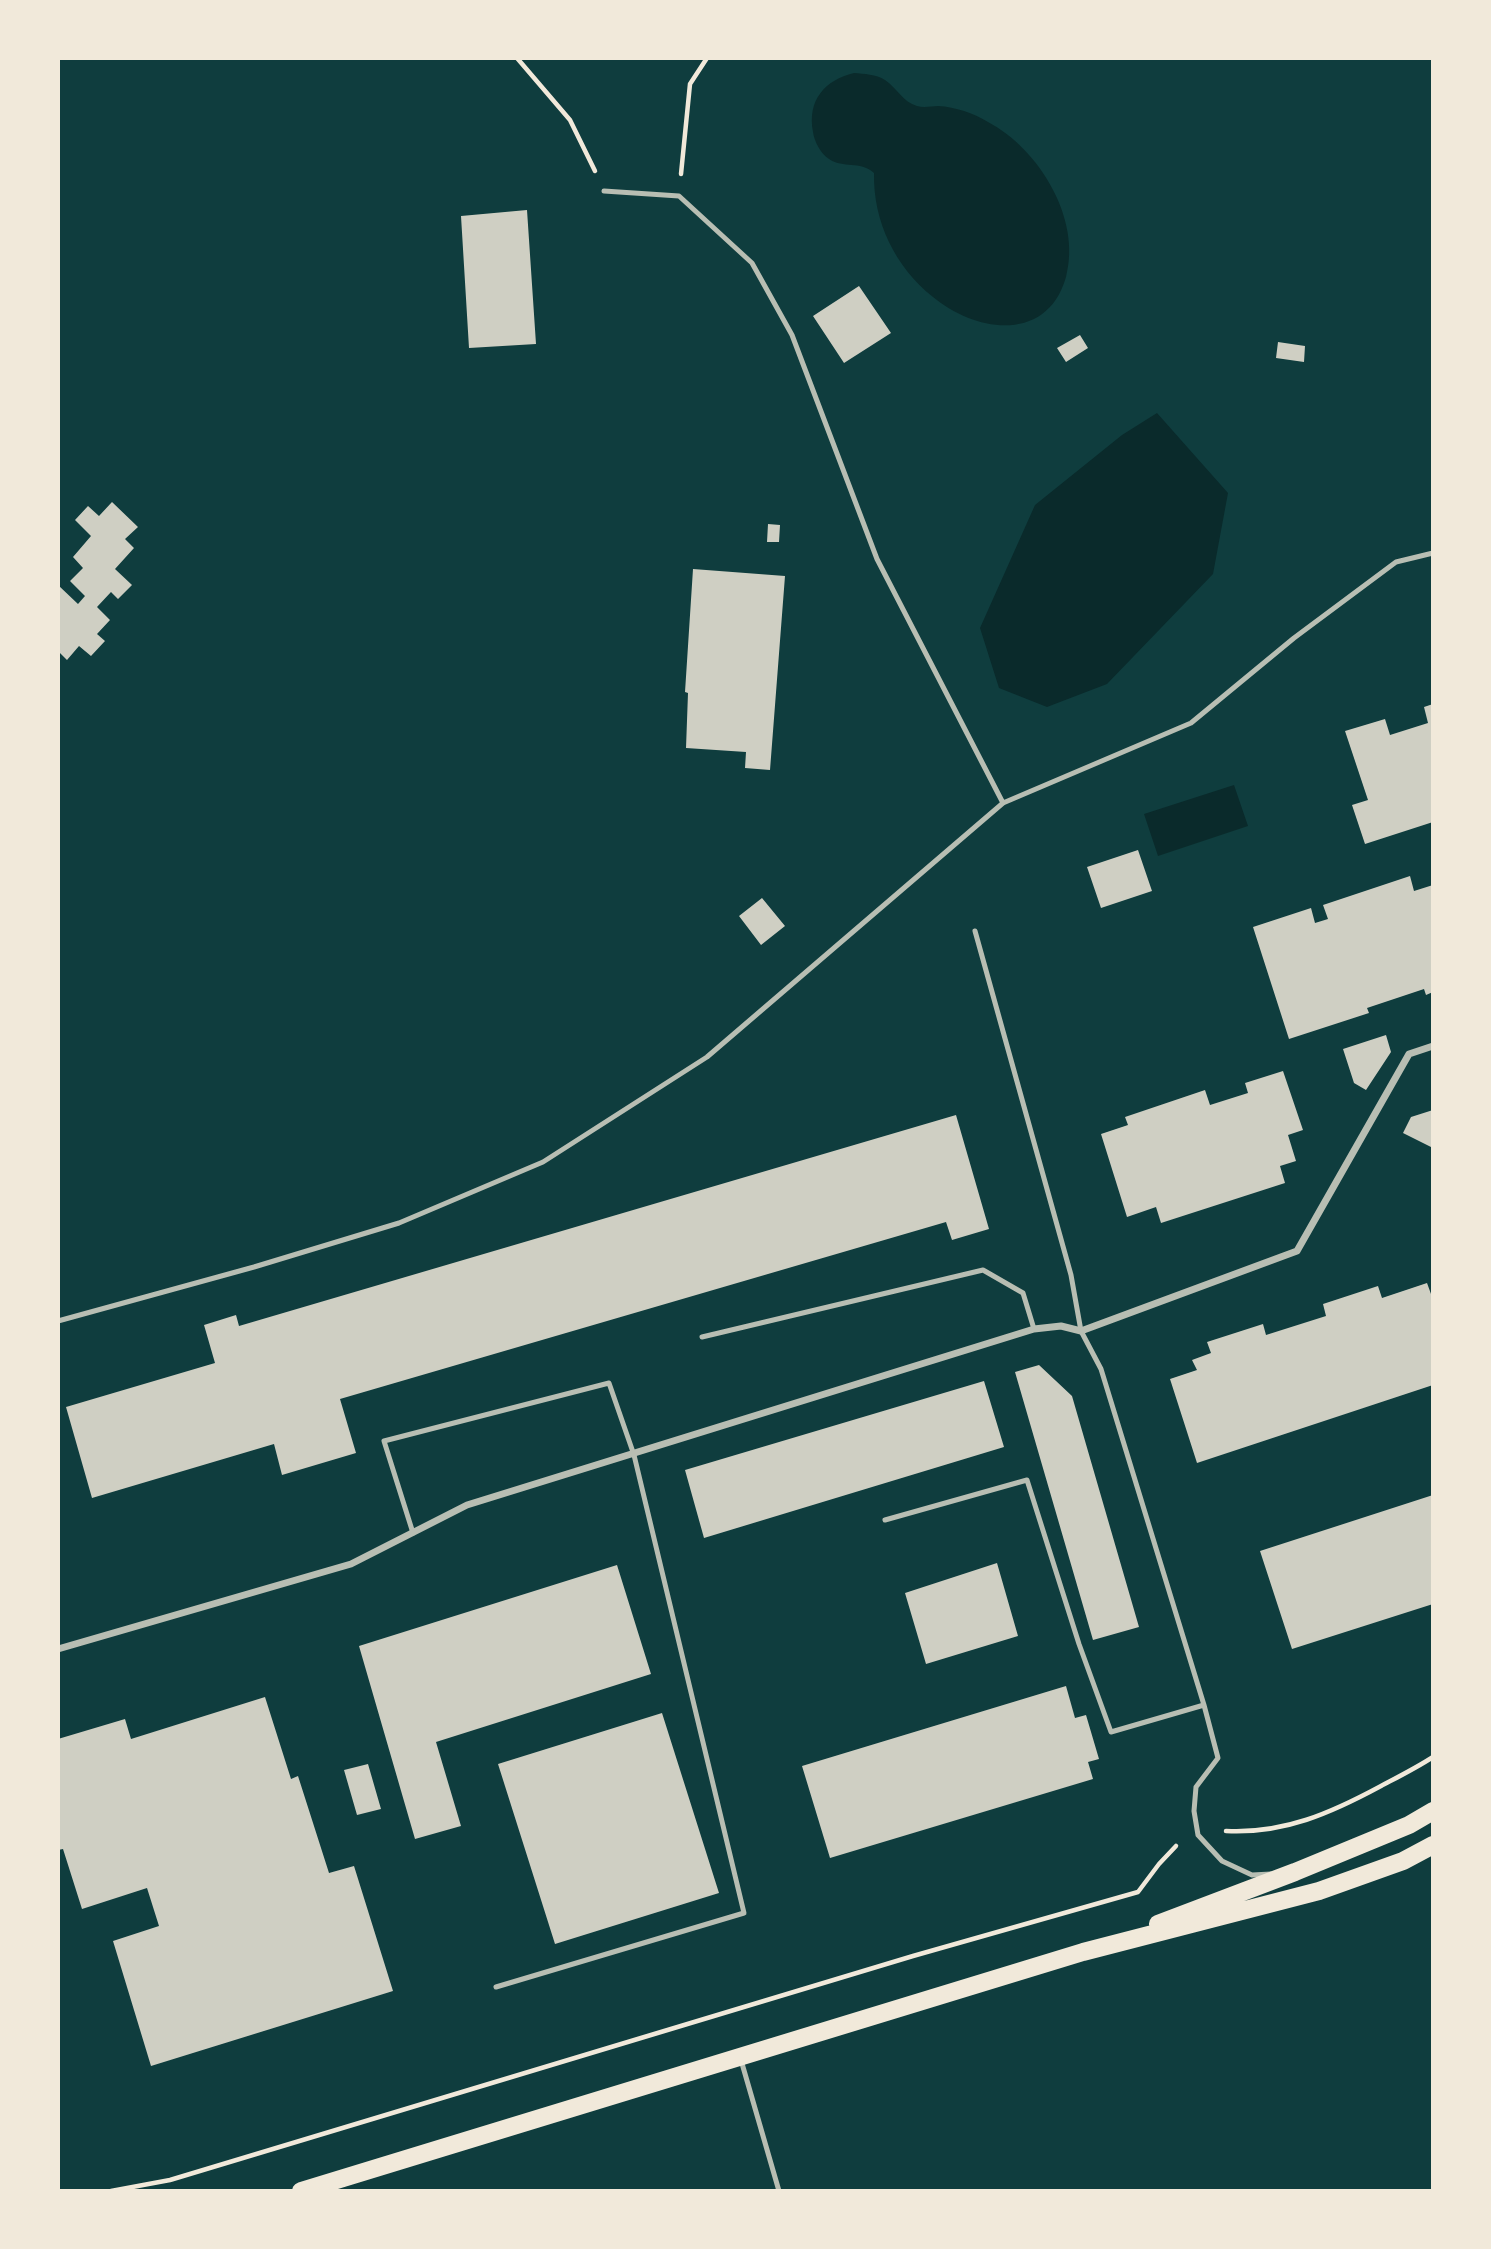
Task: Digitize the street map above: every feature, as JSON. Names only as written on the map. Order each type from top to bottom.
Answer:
[{"type":"main road","points":[[1083,1952],[1295,1872],[1409,1825],[1433,1811]]},
{"type":"main road","points":[[301,2191],[1083,1952],[1319,1891],[1403,1861],[1433,1845]]},
{"type":"street","points":[[58,1648],[351,1564],[467,1505],[1034,1329],[1060,1326],[1081,1331],[1297,1251],[1409,1054],[1433,1046]]},
{"type":"lane","points":[[604,191],[678,196],[752,263],[792,335],[877,559],[1003,803]]},
{"type":"lane","points":[[58,1321],[399,1223],[542,1162],[707,1057],[1003,803],[1191,723],[1294,638],[1396,562],[1433,553]]},
{"type":"lane","points":[[975,931],[1071,1275],[1081,1331],[1101,1369],[1218,1758],[1196,1787],[1194,1811],[1198,1835],[1222,1861],[1252,1875],[1295,1872]]},
{"type":"lane","points":[[702,1337],[983,1270],[1023,1293],[1034,1329]]},
{"type":"lane","points":[[413,1533],[384,1441],[609,1383],[634,1455],[744,1913],[496,1987]]},
{"type":"lane","points":[[885,1520],[1027,1480],[1079,1644],[1111,1731],[1204,1705]]},
{"type":"lane","points":[[740,2056],[779,2191]]},
{"type":"path","points":[[517,58],[570,120],[604,191]]},
{"type":"path","points":[[678,196],[690,84],[707,58]]},
{"type":"path","points":[[1222,1830],[1247,1832],[1276,1829],[1335,1811],[1433,1757]]},
{"type":"path","points":[[111,2191],[170,2180],[900,1960],[1139,1892],[1159,1864],[1179,1843]]},
{"type":"water","points":[[854,73],[881,78],[917,106],[951,108],[982,119],[1007,134],[1039,168],[1062,210],[1068,232],[1069,255],[1066,277],[1057,299],[1043,313],[1027,322],[1008,325],[989,324],[969,318],[933,297],[908,272],[897,257],[882,225],[877,208],[874,173],[863,167],[840,164],[829,159],[821,151],[814,136],[813,110],[820,93],[835,81]]},
{"type":"water","points":[[1157,413],[1228,493],[1213,574],[1107,684],[1047,707],[999,688],[980,628],[1035,505],[1122,435]]},
{"type":"water","points":[[1234,785],[1248,826],[1158,856],[1144,814]]},
{"type":"building","points":[[527,210],[536,344],[469,348],[461,216]]},
{"type":"building","points":[[859,286],[891,333],[844,363],[813,316]]},
{"type":"building","points":[[1080,335],[1088,348],[1066,362],[1057,348]]},
{"type":"building","points":[[1278,342],[1305,346],[1304,362],[1276,358]]},
{"type":"building","points":[[112,502],[138,527],[125,539],[134,548],[115,569],[132,585],[118,599],[111,592],[97,607],[110,620],[97,634],[105,641],[91,656],[79,646],[67,660],[58,651],[58,585],[78,604],[85,596],[70,581],[83,568],[73,557],[91,536],[75,520],[88,506],[99,516]]},
{"type":"building","points":[[768,524],[780,525],[779,542],[767,542]]},
{"type":"building","points":[[693,569],[785,576],[770,770],[745,768],[746,752],[686,748],[688,693],[685,692]]},
{"type":"building","points":[[1433,704],[1433,822],[1365,844],[1352,805],[1368,800],[1345,731],[1385,719],[1390,735],[1428,723],[1424,707]]},
{"type":"building","points":[[1138,850],[1152,891],[1101,908],[1087,867]]},
{"type":"building","points":[[1410,876],[1414,891],[1433,885],[1433,992],[1426,995],[1424,989],[1367,1008],[1369,1013],[1289,1039],[1253,927],[1311,908],[1315,923],[1328,919],[1323,905]]},
{"type":"building","points":[[762,898],[785,926],[761,945],[739,916]]},
{"type":"building","points":[[1386,1035],[1391,1052],[1366,1090],[1354,1083],[1343,1049]]},
{"type":"building","points":[[1283,1071],[1303,1130],[1288,1135],[1296,1161],[1280,1166],[1285,1183],[1161,1223],[1156,1207],[1127,1217],[1101,1134],[1128,1125],[1125,1117],[1205,1090],[1210,1105],[1248,1093],[1245,1083]]},
{"type":"building","points":[[1433,1110],[1433,1148],[1403,1133],[1411,1117]]},
{"type":"building","points":[[956,1115],[989,1229],[952,1240],[946,1222],[340,1399],[356,1453],[282,1475],[274,1444],[92,1498],[66,1407],[215,1363],[204,1325],[236,1315],[239,1326]]},
{"type":"building","points":[[1427,1283],[1431,1294],[1433,1293],[1433,1385],[1197,1463],[1170,1379],[1197,1370],[1192,1360],[1211,1353],[1207,1342],[1263,1324],[1266,1335],[1326,1316],[1323,1304],[1378,1286],[1382,1298]]},
{"type":"building","points":[[1039,1365],[1072,1396],[1139,1627],[1093,1640],[1015,1372]]},
{"type":"building","points":[[984,1381],[1004,1447],[704,1538],[685,1470]]},
{"type":"building","points":[[1433,1495],[1433,1604],[1292,1649],[1260,1551]]},
{"type":"building","points":[[997,1563],[1018,1636],[926,1664],[905,1593]]},
{"type":"building","points":[[617,1565],[651,1674],[436,1742],[461,1826],[415,1839],[359,1646]]},
{"type":"building","points":[[1066,1686],[1075,1718],[1086,1715],[1099,1759],[1088,1762],[1093,1779],[830,1858],[802,1766]]},
{"type":"building","points":[[265,1697],[291,1779],[298,1776],[329,1873],[354,1866],[393,1991],[151,2066],[113,1941],[159,1926],[147,1888],[82,1909],[63,1849],[58,1850],[58,1739],[125,1719],[131,1739]]},
{"type":"building","points":[[662,1713],[719,1893],[555,1944],[498,1764]]},
{"type":"building","points":[[368,1764],[381,1809],[357,1815],[344,1770]]}]
